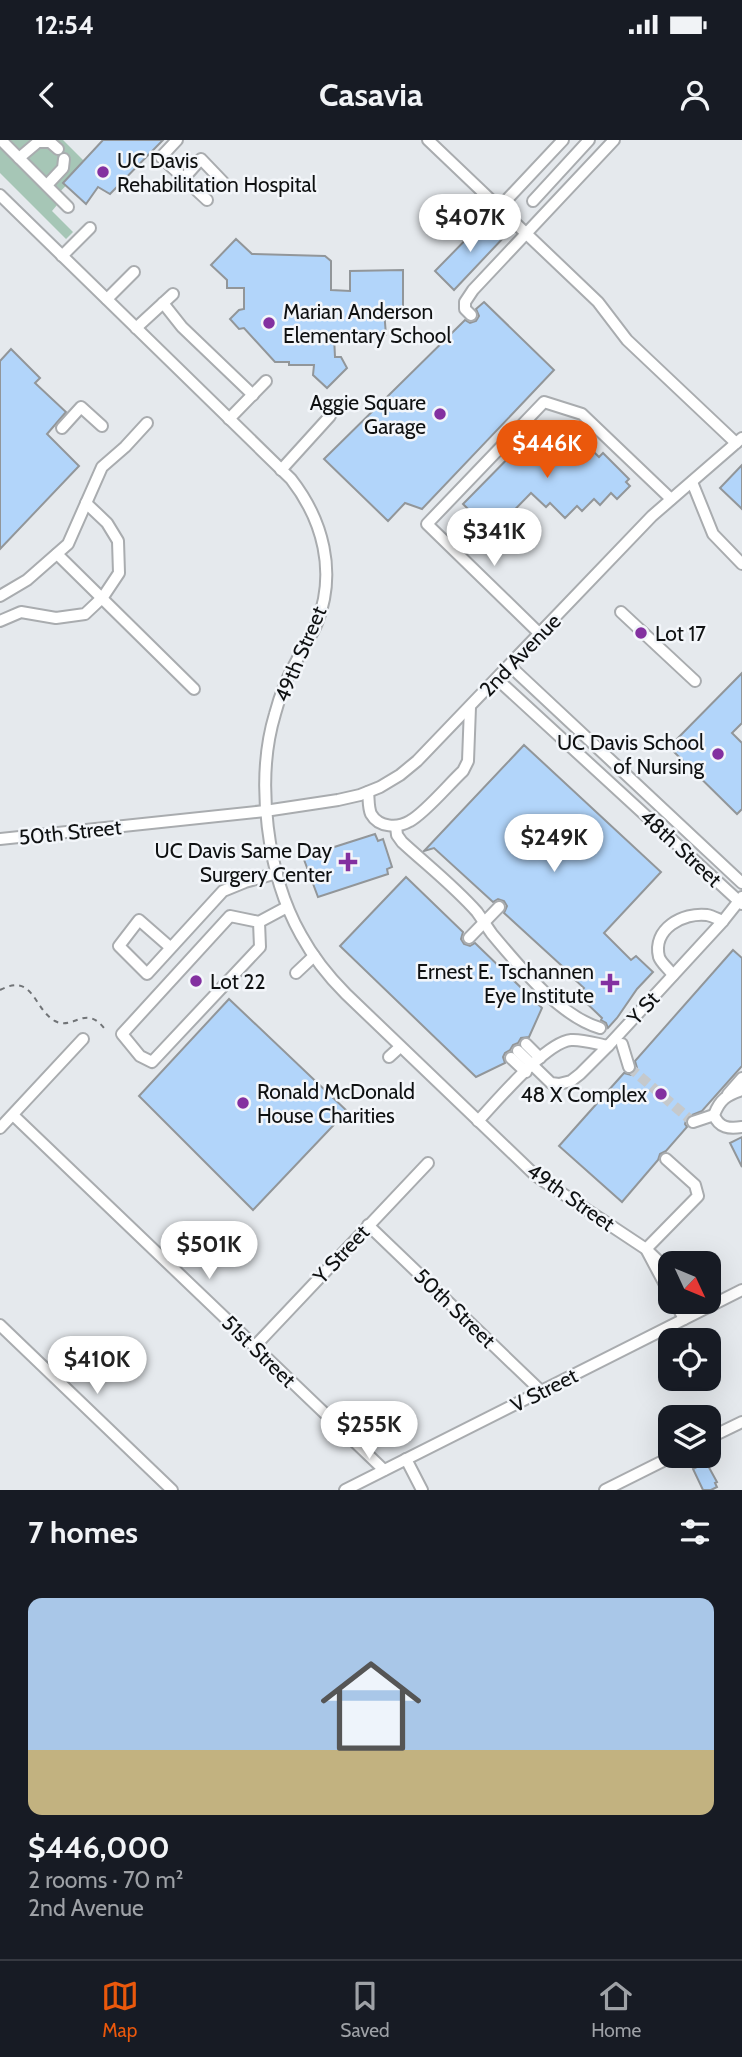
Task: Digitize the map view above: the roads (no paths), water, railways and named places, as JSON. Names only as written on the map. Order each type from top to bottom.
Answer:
[{"type":"street","points":[[1,140],[68,207]]},
{"type":"street","points":[[177,140],[160,157],[207,200]]},
{"type":"street","points":[[428,140],[597,302],[626,340],[739,441]]},
{"type":"street","points":[[499,208],[563,140]]},
{"type":"street","points":[[533,201],[589,140]]},
{"type":"street","points":[[471,314],[466,309],[466,302],[473,290],[614,140]]},
{"type":"street","points":[[19,158],[38,142],[50,142],[61,154],[63,168],[47,186]]},
{"type":"street","points":[[184,178],[201,159],[224,183]]},
{"type":"street","name":"49th Street","points":[[0,195],[281,470],[303,494],[312,510],[322,535],[327,573],[325,594],[317,624],[288,678],[274,717],[265,768],[265,811],[277,873],[300,935],[345,994],[519,1161],[554,1189],[610,1224],[658,1260]]},
{"type":"street","points":[[62,256],[90,228]]},
{"type":"street","points":[[107,299],[134,272]]},
{"type":"street","points":[[136,328],[173,294]]},
{"type":"street","points":[[163,303],[182,327],[253,395]]},
{"type":"street","points":[[229,419],[266,381]]},
{"type":"street","points":[[540,634],[427,524],[544,402],[582,414],[671,499]]},
{"type":"street","points":[[62,428],[81,407],[102,426]]},
{"type":"street","points":[[281,470],[330,416]]},
{"type":"street","points":[[0,596],[27,580],[68,544],[102,467],[147,423]]},
{"type":"street","name":"2nd Avenue","points":[[265,811],[338,800],[368,792],[400,775],[510,666],[652,516],[739,441]]},
{"type":"street","points":[[692,482],[713,534],[742,565]]},
{"type":"street","points":[[0,621],[21,612],[57,618],[85,614],[103,597],[119,573],[118,541],[107,523],[86,503]]},
{"type":"street","points":[[57,554],[194,689]]},
{"type":"street","points":[[621,612],[695,681]]},
{"type":"street","name":"48th Street","points":[[510,666],[742,883]]},
{"type":"street","name":"48th Street","points":[[497,679],[741,901]]},
{"type":"street","points":[[368,792],[372,815],[383,824],[396,826],[412,820],[463,771],[468,761],[470,707]]},
{"type":"street","name":"50th Street","points":[[0,839],[265,811]]},
{"type":"street","points":[[396,826],[397,835],[402,842],[444,878],[517,964],[557,1004],[578,1018],[605,1030]]},
{"type":"street","points":[[171,948],[139,920],[119,946],[148,974],[223,891],[245,881],[277,873]]},
{"type":"street","name":"Y St","points":[[533,1065],[551,1083],[570,1081],[580,1074],[741,901]]},
{"type":"street","points":[[258,922],[260,947],[152,1062],[140,1056],[122,1034],[230,916],[258,922],[288,906]]},
{"type":"street","points":[[469,938],[499,907]]},
{"type":"street","points":[[673,975],[659,958],[658,941],[669,924],[686,916],[707,915],[723,921]]},
{"type":"street","points":[[296,973],[314,956]]},
{"type":"street","points":[[0,1128],[83,1039]]},
{"type":"street","points":[[478,1121],[533,1065],[558,1044],[572,1040],[608,1046]]},
{"type":"street","points":[[622,1044],[629,1067]]},
{"type":"street","points":[[390,1058],[400,1047]]},
{"type":"street","points":[[518,1051],[533,1065]]},
{"type":"street","points":[[693,1122],[714,1115],[721,1100],[742,1078]]},
{"type":"street","points":[[728,1094],[742,1090]]},
{"type":"street","name":"51st Street","points":[[13,1115],[384,1470]]},
{"type":"street","points":[[714,1115],[725,1128],[742,1126]]},
{"type":"street","points":[[646,1249],[698,1196],[695,1185],[666,1159]]},
{"type":"street","name":"Y Street","points":[[255,1346],[428,1163]]},
{"type":"street","name":"50th Street","points":[[368,1225],[541,1391]]},
{"type":"street","name":"49th Street","points":[[646,1249],[658,1272]]},
{"type":"street","name":"V Street","points":[[345,1490],[742,1290]]},
{"type":"street","points":[[0,1325],[172,1490]]},
{"type":"street","points":[[721,1432],[742,1422]]},
{"type":"street","points":[[406,1459],[422,1490]]},
{"type":"street","points":[[605,1490],[658,1464]]},
{"type":"tunnel","points":[[629,1067],[693,1122]]},
{"type":"place","name":"UC Davis Rehabilitation Hospital","points":[[103,172]]},
{"type":"place","name":"Marian Anderson Elementary School","points":[[269,323]]},
{"type":"place","name":"Aggie Square Garage","points":[[440,414]]},
{"type":"place","name":"Lot 17","points":[[641,633]]},
{"type":"place","name":"UC Davis School of Nursing","points":[[718,754]]},
{"type":"place","name":"UC Davis Same Day Surgery Center","points":[[348,862]]},
{"type":"place","name":"Lot 22","points":[[196,981]]},
{"type":"place","name":"Ernest E. Tschannen Eye Institute","points":[[610,983]]},
{"type":"place","name":"48 X Complex","points":[[661,1094]]},
{"type":"place","name":"Ronald McDonald House Charities","points":[[243,1103]]}]
